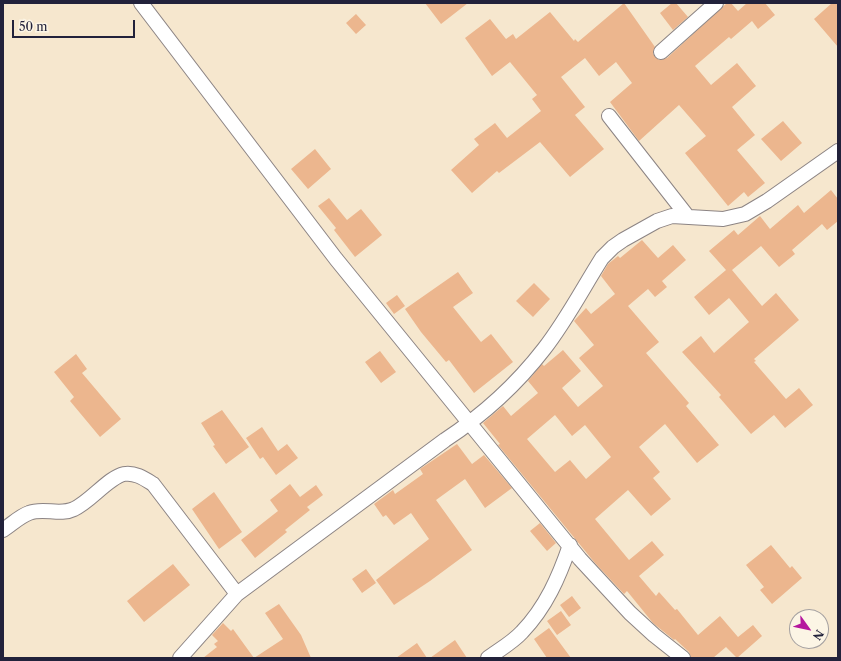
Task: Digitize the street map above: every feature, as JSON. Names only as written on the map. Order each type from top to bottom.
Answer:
[{"type":"street","points":[[141,3],[336,259],[471,422],[570,545],[630,613],[654,635],[683,658]]},
{"type":"street","points":[[661,52],[716,3]]},
{"type":"street","points":[[609,116],[688,217]]},
{"type":"street","points":[[180,658],[237,594],[439,444],[471,422],[513,384],[544,348],[602,258],[613,247],[657,221],[672,216],[724,219],[745,214],[767,201],[838,151]]},
{"type":"street","points":[[3,530],[28,513],[43,511],[58,513],[73,510],[85,503],[107,484],[124,474],[141,477],[153,484],[237,594]]},
{"type":"street","points":[[488,658],[521,633],[539,612],[556,583],[570,545]]},
{"type":"building","points":[[425,3],[468,3],[441,24]]},
{"type":"building","points":[[624,3],[655,47],[653,54],[659,60],[667,58],[727,3],[731,3],[738,11],[747,3],[765,3],[775,15],[758,29],[752,21],[731,39],[729,37],[695,66],[711,85],[737,63],[756,86],[732,107],[755,135],[737,150],[765,183],[748,197],[744,192],[728,206],[685,153],[706,136],[679,105],[639,141],[610,102],[632,83],[616,62],[599,76],[585,58],[561,77],[585,107],[575,115],[604,149],[570,177],[540,142],[499,173],[497,171],[472,193],[451,170],[479,145],[474,139],[495,123],[507,138],[541,111],[532,99],[537,95],[510,62],[492,76],[465,38],[490,19],[506,39],[513,34],[516,39],[550,12],[574,41],[575,39],[578,42]]},
{"type":"building","points":[[672,3],[676,3],[688,17],[673,30],[660,13]]},
{"type":"building","points":[[832,3],[838,3],[838,47],[814,19]]},
{"type":"building","points":[[356,14],[366,25],[356,34],[346,23]]},
{"type":"building","points":[[783,121],[802,143],[781,161],[761,139]]},
{"type":"building","points":[[315,149],[331,169],[308,189],[291,169]]},
{"type":"building","points":[[831,190],[838,199],[838,221],[827,230],[822,224],[792,250],[795,254],[779,267],[761,246],[732,270],[762,306],[776,293],[799,320],[754,359],[756,361],[754,362],[786,399],[799,388],[813,405],[785,428],[774,415],[751,434],[719,397],[721,395],[682,352],[701,336],[714,353],[749,322],[729,298],[709,315],[694,297],[726,270],[709,251],[734,230],[738,235],[760,216],[770,229],[798,205],[804,213]]},
{"type":"building","points":[[329,198],[347,220],[361,209],[382,235],[355,257],[334,230],[336,228],[318,206]]},
{"type":"building","points":[[642,240],[658,258],[673,245],[686,260],[662,281],[667,287],[655,297],[648,289],[628,306],[659,342],[646,353],[689,403],[686,406],[719,445],[697,463],[665,424],[639,447],[660,472],[653,478],[671,499],[651,516],[628,490],[595,519],[629,560],[652,541],[664,555],[639,576],[656,596],[659,592],[675,610],[677,609],[698,635],[720,616],[738,637],[753,625],[762,636],[737,658],[726,647],[713,658],[691,658],[689,652],[675,639],[674,640],[653,623],[627,591],[624,594],[595,563],[498,445],[500,444],[483,423],[503,406],[511,416],[538,393],[528,381],[542,364],[544,366],[563,350],[581,371],[562,388],[578,407],[603,386],[579,358],[594,345],[574,321],[586,308],[591,314],[615,294],[601,276],[608,264],[618,256],[620,258]],"holes":[[[555,415],[572,436],[585,425],[611,457],[586,479],[570,460],[555,472],[527,439]]]},
{"type":"building","points":[[458,272],[473,293],[453,307],[481,342],[491,334],[513,362],[474,393],[449,360],[446,362],[421,332],[405,309]]},
{"type":"building","points":[[534,283],[550,299],[533,317],[516,301]]},
{"type":"building","points":[[397,295],[405,306],[394,314],[386,303]]},
{"type":"building","points":[[380,351],[396,372],[381,383],[365,362]]},
{"type":"building","points":[[76,354],[87,369],[82,373],[121,419],[100,437],[70,401],[74,397],[54,372]]},
{"type":"building","points":[[222,410],[249,447],[226,464],[213,446],[215,445],[201,423]]},
{"type":"building","points":[[262,427],[278,451],[287,444],[298,458],[276,475],[263,457],[260,459],[246,438]]},
{"type":"building","points":[[457,444],[472,464],[484,455],[512,488],[485,508],[465,479],[436,500],[472,550],[394,605],[376,580],[429,539],[411,513],[394,525],[386,515],[383,517],[374,504],[393,490],[395,494],[423,474],[420,469]]},
{"type":"building","points":[[290,484],[300,497],[316,485],[323,495],[307,507],[310,510],[285,530],[287,532],[255,558],[241,540],[278,511],[270,500]]},
{"type":"building","points":[[214,492],[242,532],[219,549],[192,509]]},
{"type":"building","points":[[540,523],[556,543],[547,551],[530,531]]},
{"type":"building","points":[[771,545],[790,568],[792,566],[802,578],[772,604],[760,590],[764,587],[746,565]]},
{"type":"building","points":[[173,564],[190,585],[144,622],[127,601]]},
{"type":"building","points":[[366,569],[376,583],[362,593],[352,579]]},
{"type":"building","points":[[572,596],[581,608],[569,617],[560,605]]},
{"type":"building","points":[[279,604],[301,635],[311,658],[254,658],[283,639],[265,613]]},
{"type":"building","points":[[561,611],[571,625],[557,635],[547,621]]},
{"type":"building","points":[[223,623],[231,631],[233,629],[254,658],[203,658],[217,647],[214,644],[218,641],[212,635]]},
{"type":"building","points":[[549,628],[571,658],[547,658],[534,639]]},
{"type":"building","points":[[455,640],[467,658],[430,658]]},
{"type":"building","points":[[417,643],[427,658],[396,658]]}]
